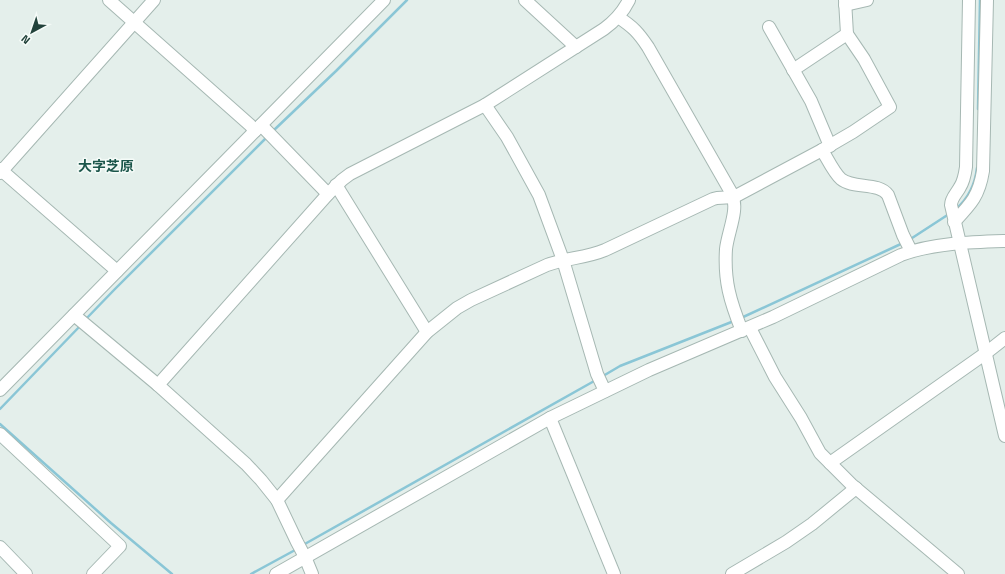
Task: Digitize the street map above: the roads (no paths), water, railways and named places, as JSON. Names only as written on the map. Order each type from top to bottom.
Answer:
[{"type":"street","points":[[109,0],[250,125],[265,132],[332,189],[427,332]]},
{"type":"street","points":[[117,271],[1,170],[154,0]]},
{"type":"street","points":[[0,390],[117,271],[265,132],[384,0]]},
{"type":"street","points":[[525,0],[576,47]]},
{"type":"street","points":[[158,385],[332,189],[342,180],[350,174],[484,105],[506,92],[613,23],[629,0]]},
{"type":"street","points":[[277,500],[406,354],[427,332],[457,308],[547,264],[587,256],[605,250],[713,199],[734,197],[826,148],[890,107],[864,59],[847,34],[845,2],[867,0]]},
{"type":"street","points":[[969,0],[966,167],[963,180],[951,201],[951,205],[1005,436]]},
{"type":"street","points":[[954,220],[970,206],[976,198],[980,188],[982,175],[987,0]]},
{"type":"street","points":[[618,17],[632,26],[648,47],[734,197],[735,210],[727,241],[725,268],[729,295],[735,313],[801,418],[820,453],[856,488],[958,574]]},
{"type":"street","points":[[769,27],[811,101],[826,148],[838,176],[848,183],[886,192],[910,249]]},
{"type":"street","points":[[793,70],[847,34]]},
{"type":"street","points":[[484,105],[506,137],[539,195],[563,260],[597,374],[604,388]]},
{"type":"street","points":[[276,574],[304,556],[604,388],[773,317],[901,255],[910,249],[960,243],[1005,240]]},
{"type":"street","points":[[74,314],[158,385],[246,464],[261,480],[277,500],[312,574]]},
{"type":"street","points":[[830,463],[1005,338]]},
{"type":"street","points":[[550,418],[614,574]]},
{"type":"street","points":[[0,434],[120,546],[93,574]]},
{"type":"street","points":[[732,574],[786,542],[812,524],[856,488]]},
{"type":"street","points":[[0,547],[26,574]]},
{"type":"waterway","points":[[273,131],[407,0]]},
{"type":"waterway","points":[[978,109],[980,0]]},
{"type":"waterway","points":[[85,320],[268,136]]},
{"type":"waterway","points":[[956,209],[971,191],[977,168]]},
{"type":"waterway","points":[[909,240],[949,214]]},
{"type":"waterway","points":[[741,318],[903,243]]},
{"type":"waterway","points":[[603,376],[620,366],[734,321]]},
{"type":"waterway","points":[[0,409],[81,325]]},
{"type":"waterway","points":[[303,545],[596,380]]},
{"type":"waterway","points":[[0,424],[111,523],[172,574]]},
{"type":"waterway","points":[[251,574],[297,549]]},
{"type":"district","name":"大字芝原","points":[[106,165]]}]
